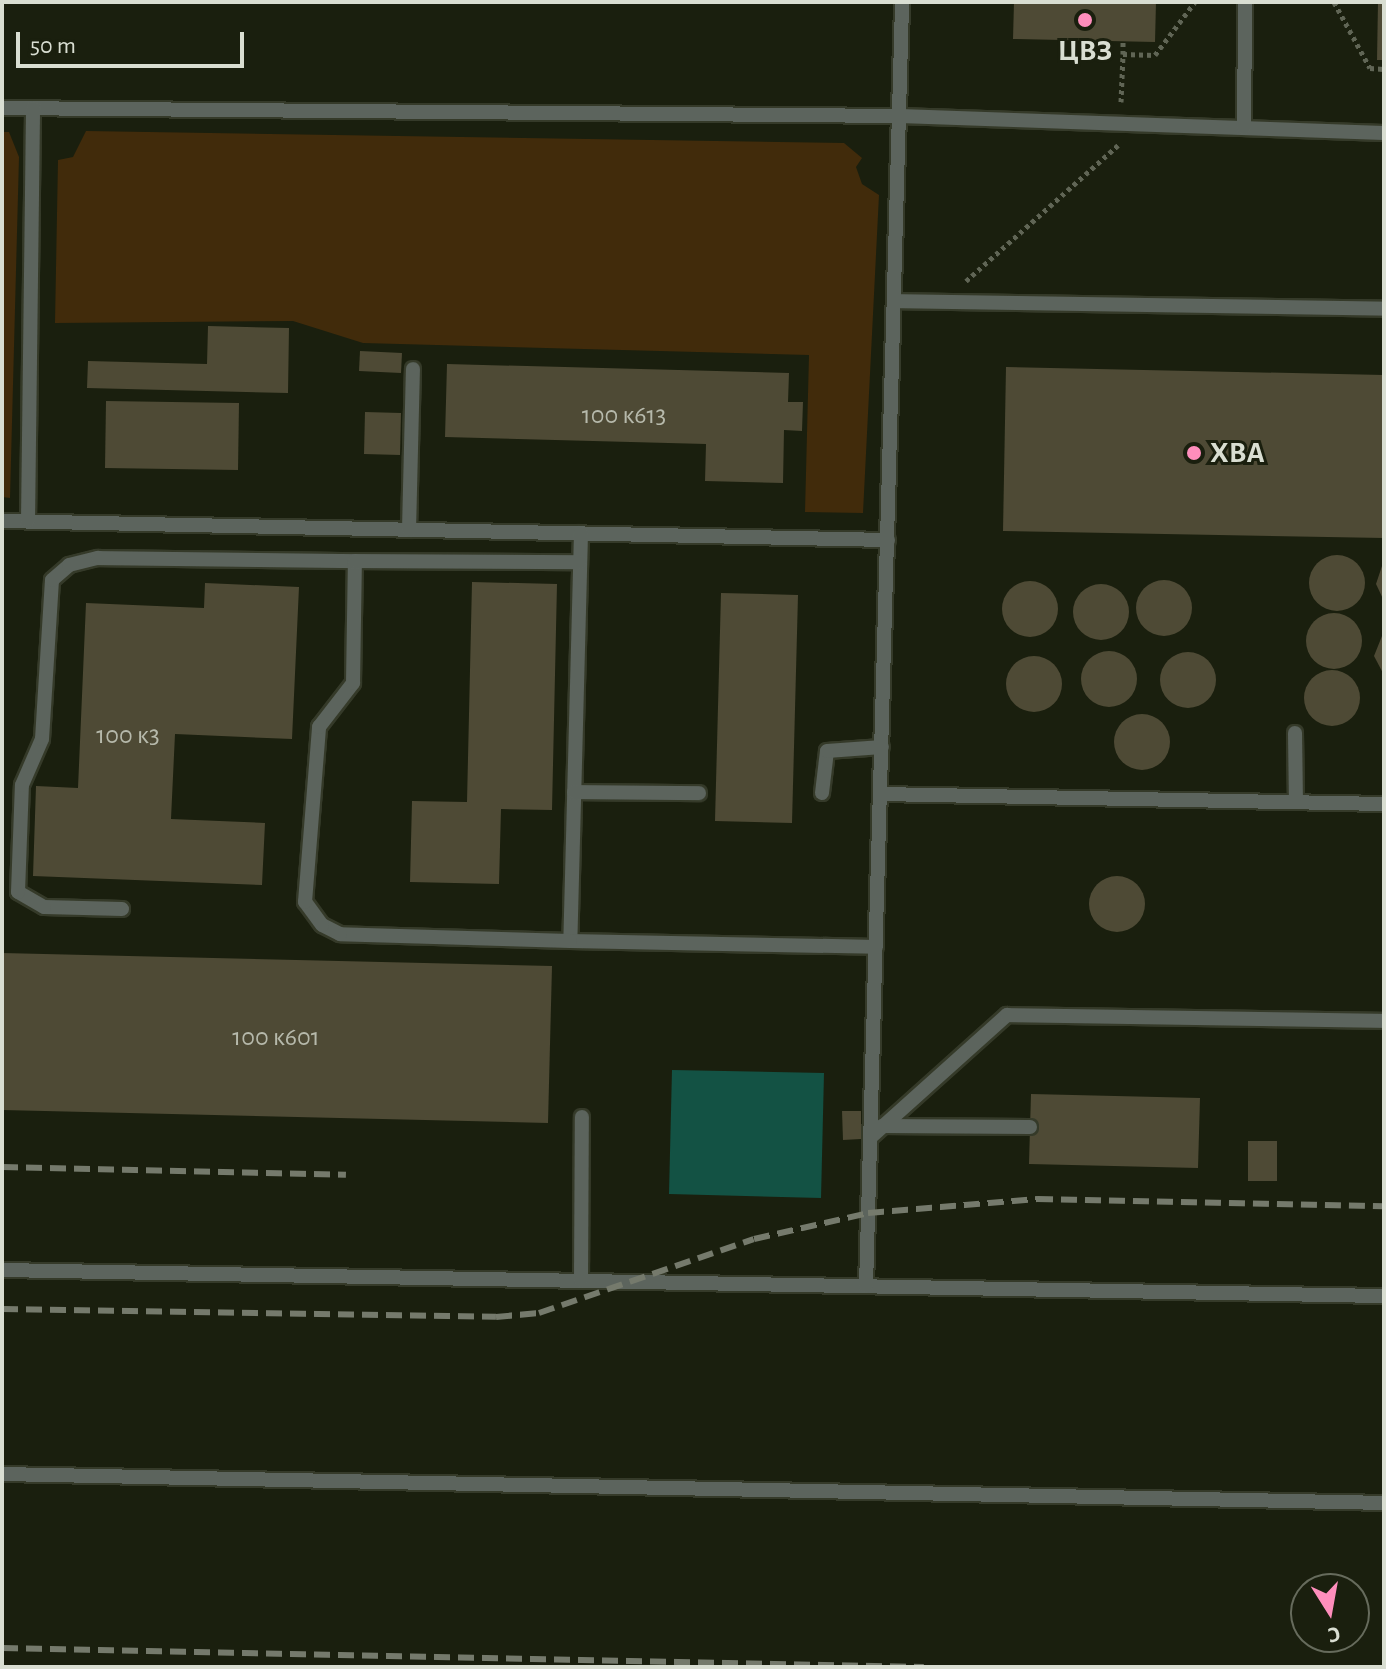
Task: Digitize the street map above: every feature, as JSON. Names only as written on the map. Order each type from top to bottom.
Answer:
[{"type":"lane","points":[[866,1286],[876,1132],[876,947],[902,2]]},
{"type":"lane","points":[[1244,128],[1245,2]]},
{"type":"lane","points":[[2,108],[900,116],[1384,133]]},
{"type":"lane","points":[[28,521],[33,108]]},
{"type":"lane","points":[[894,301],[1384,309]]},
{"type":"lane","points":[[409,530],[413,369]]},
{"type":"lane","points":[[2,521],[888,540]]},
{"type":"lane","points":[[570,941],[581,533]]},
{"type":"lane","points":[[122,909],[44,907],[18,892],[22,785],[42,739],[52,580],[69,565],[98,558],[580,562]]},
{"type":"lane","points":[[355,561],[353,683],[319,727],[305,902],[322,925],[340,934],[876,947]]},
{"type":"lane","points":[[1295,733],[1296,802]]},
{"type":"lane","points":[[822,793],[827,751],[882,747]]},
{"type":"lane","points":[[574,792],[699,793]]},
{"type":"lane","points":[[881,794],[1384,804]]},
{"type":"lane","points":[[876,1132],[1007,1015],[1384,1021]]},
{"type":"lane","points":[[581,1281],[582,1117]]},
{"type":"lane","points":[[876,1132],[1030,1127]]},
{"type":"lane","points":[[2,1270],[1384,1296]]},
{"type":"lane","points":[[2,1474],[1384,1503]]},
{"type":"path","points":[[1123,54],[1155,55],[1195,2]]},
{"type":"path","points":[[1334,2],[1370,68],[1384,69]]},
{"type":"path","points":[[1105,108],[1120,108],[1123,41]]},
{"type":"path","points":[[941,302],[1118,152],[1120,124]]},
{"type":"shaded area","points":[[86,131],[844,143],[862,158],[856,167],[862,184],[879,195],[863,513],[805,512],[809,355],[363,343],[293,321],[55,323],[58,160],[73,157]]},
{"type":"shaded area","points":[[2,132],[9,132],[19,157],[10,498],[2,497]]},
{"type":"water","points":[[672,1070],[824,1073],[821,1198],[669,1194]]},
{"type":"building","name":"ЦВЗ","points":[[1014,2],[1156,2],[1155,42],[1013,39]]},
{"type":"building","points":[[1378,2],[1384,2],[1384,60],[1377,60]]},
{"type":"building","points":[[208,326],[289,328],[288,393],[87,388],[88,361],[207,364]]},
{"type":"building","points":[[360,351],[402,353],[401,373],[359,371]]},
{"type":"building","points":[[447,364],[789,373],[788,402],[803,402],[802,431],[784,430],[783,483],[705,481],[706,444],[445,437]]},
{"type":"building","name":"ХВА","points":[[1006,367],[1384,375],[1384,538],[1003,531]]},
{"type":"building","points":[[106,401],[239,403],[238,470],[105,468]]},
{"type":"building","points":[[365,412],[401,413],[400,455],[364,454]]},
{"type":"building","points":[[1337,555],[1357,563],[1365,583],[1357,603],[1337,611],[1317,603],[1309,583],[1317,563]]},
{"type":"building","points":[[1384,560],[1384,601],[1376,584]]},
{"type":"building","points":[[1164,580],[1184,588],[1192,608],[1184,628],[1164,636],[1144,628],[1136,608],[1144,588]]},
{"type":"building","points":[[1030,581],[1050,589],[1058,609],[1050,629],[1030,637],[1010,629],[1002,609],[1010,589]]},
{"type":"building","points":[[472,582],[557,584],[552,810],[501,809],[499,884],[410,882],[412,801],[467,802]]},
{"type":"building","points":[[205,583],[299,587],[292,739],[175,734],[171,819],[265,823],[262,885],[33,876],[36,786],[78,788],[86,603],[204,608]]},
{"type":"building","points":[[1101,584],[1121,592],[1129,612],[1121,632],[1101,640],[1081,632],[1073,612],[1081,592]]},
{"type":"building","points":[[721,593],[798,595],[792,823],[715,821]]},
{"type":"building","points":[[1334,613],[1354,621],[1362,641],[1354,661],[1334,669],[1314,661],[1306,641],[1314,621]]},
{"type":"building","points":[[1384,631],[1384,675],[1374,656]]},
{"type":"building","points":[[1109,651],[1129,659],[1137,679],[1129,699],[1109,707],[1089,699],[1081,679],[1089,659]]},
{"type":"building","points":[[1188,652],[1208,660],[1216,680],[1208,700],[1188,708],[1168,700],[1160,680],[1168,660]]},
{"type":"building","points":[[1034,656],[1054,664],[1062,684],[1054,704],[1034,712],[1014,704],[1006,684],[1014,664]]},
{"type":"building","points":[[1332,670],[1352,678],[1360,698],[1352,718],[1332,726],[1312,718],[1304,698],[1312,678]]},
{"type":"building","points":[[1142,714],[1162,722],[1170,742],[1162,762],[1142,770],[1122,762],[1114,742],[1122,722]]},
{"type":"building","points":[[1117,876],[1137,884],[1145,904],[1137,924],[1117,932],[1097,924],[1089,904],[1097,884]]},
{"type":"building","points":[[2,953],[552,966],[548,1123],[2,1110]]},
{"type":"building","points":[[1031,1094],[1200,1098],[1198,1168],[1029,1164]]},
{"type":"building","points":[[842,1111],[861,1111],[861,1139],[843,1140]]},
{"type":"building","points":[[1248,1141],[1277,1141],[1277,1181],[1248,1181]]},
{"type":"railway","points":[[2,1167],[346,1175]]},
{"type":"railway","points":[[2,1309],[496,1317],[539,1313],[754,1239],[868,1213],[1037,1199],[1384,1206]]},
{"type":"railway","points":[[2,1648],[924,1667]]},
{"type":"place","name":"ЦВЗ","points":[[1085,20]]},
{"type":"place","name":"ХВА","points":[[1194,453]]}]
